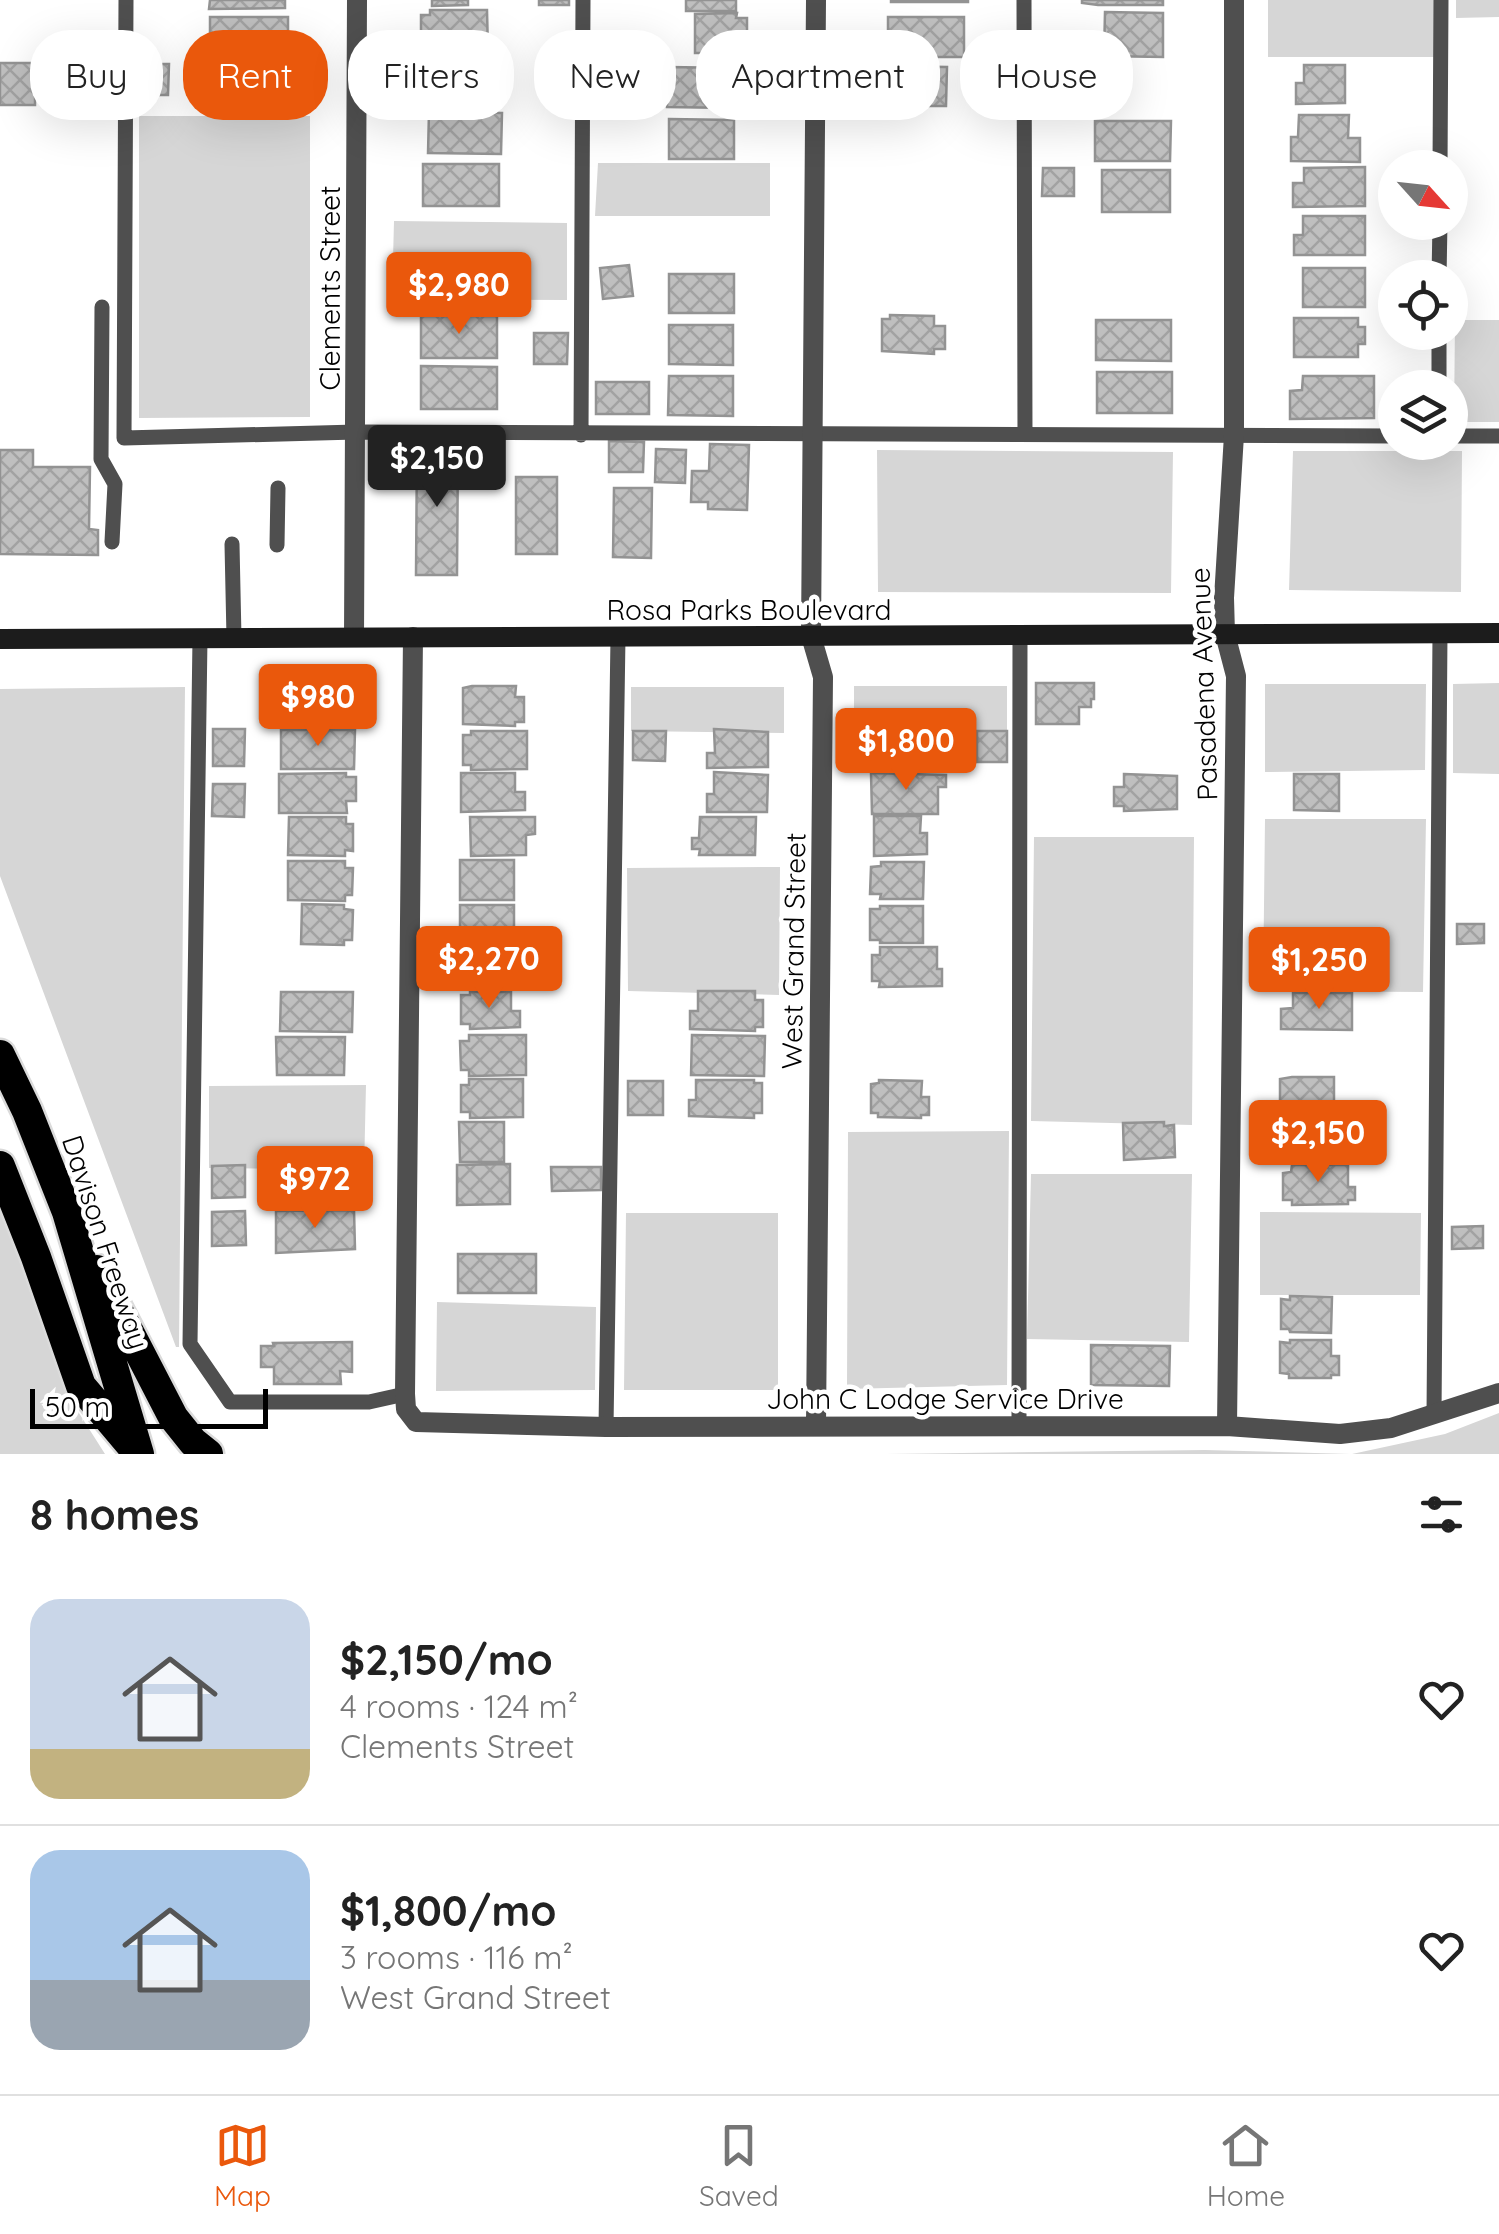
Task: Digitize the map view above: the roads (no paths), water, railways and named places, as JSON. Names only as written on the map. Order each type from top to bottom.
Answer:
[{"type":"highway","name":"Davison Freeway","points":[[0,1055],[67,1212],[138,1454]]},
{"type":"highway","points":[[0,1166],[81,1386],[138,1454]]},
{"type":"highway","points":[[67,1212],[173,1417],[208,1454]]},
{"type":"street","name":"Clements Street","points":[[354,636],[357,0]]},
{"type":"street","name":"West Grand Street","points":[[816,0],[812,636],[823,677],[816,1425]]},
{"type":"street","name":"Pasadena Avenue","points":[[1227,1426],[1236,676],[1225,634],[1234,435],[1234,0]]},
{"type":"street","name":"Rosa Parks Boulevard","points":[[0,639],[1499,633]]},
{"type":"street","points":[[405,1394],[413,637]]},
{"type":"street","name":"John C Lodge Service Drive","points":[[405,1394],[406,1409],[416,1422],[434,1424],[1227,1426],[1340,1434],[1391,1428],[1499,1392]]},
{"type":"lane","points":[[126,0],[124,438],[356,432],[1378,436]]},
{"type":"lane","points":[[581,435],[583,0]]},
{"type":"lane","points":[[1024,0],[1025,434]]},
{"type":"lane","points":[[1440,150],[1441,0]]},
{"type":"lane","points":[[102,307],[101,458],[114,484],[112,542]]},
{"type":"lane","points":[[1468,436],[1499,436]]},
{"type":"lane","points":[[277,545],[278,488]]},
{"type":"lane","points":[[232,544],[234,638]]},
{"type":"lane","points":[[1434,1416],[1440,633]]},
{"type":"lane","points":[[1019,1426],[1020,635]]},
{"type":"lane","points":[[606,1426],[618,636]]},
{"type":"lane","points":[[200,638],[190,1344],[230,1402],[369,1402],[405,1394]]}]
